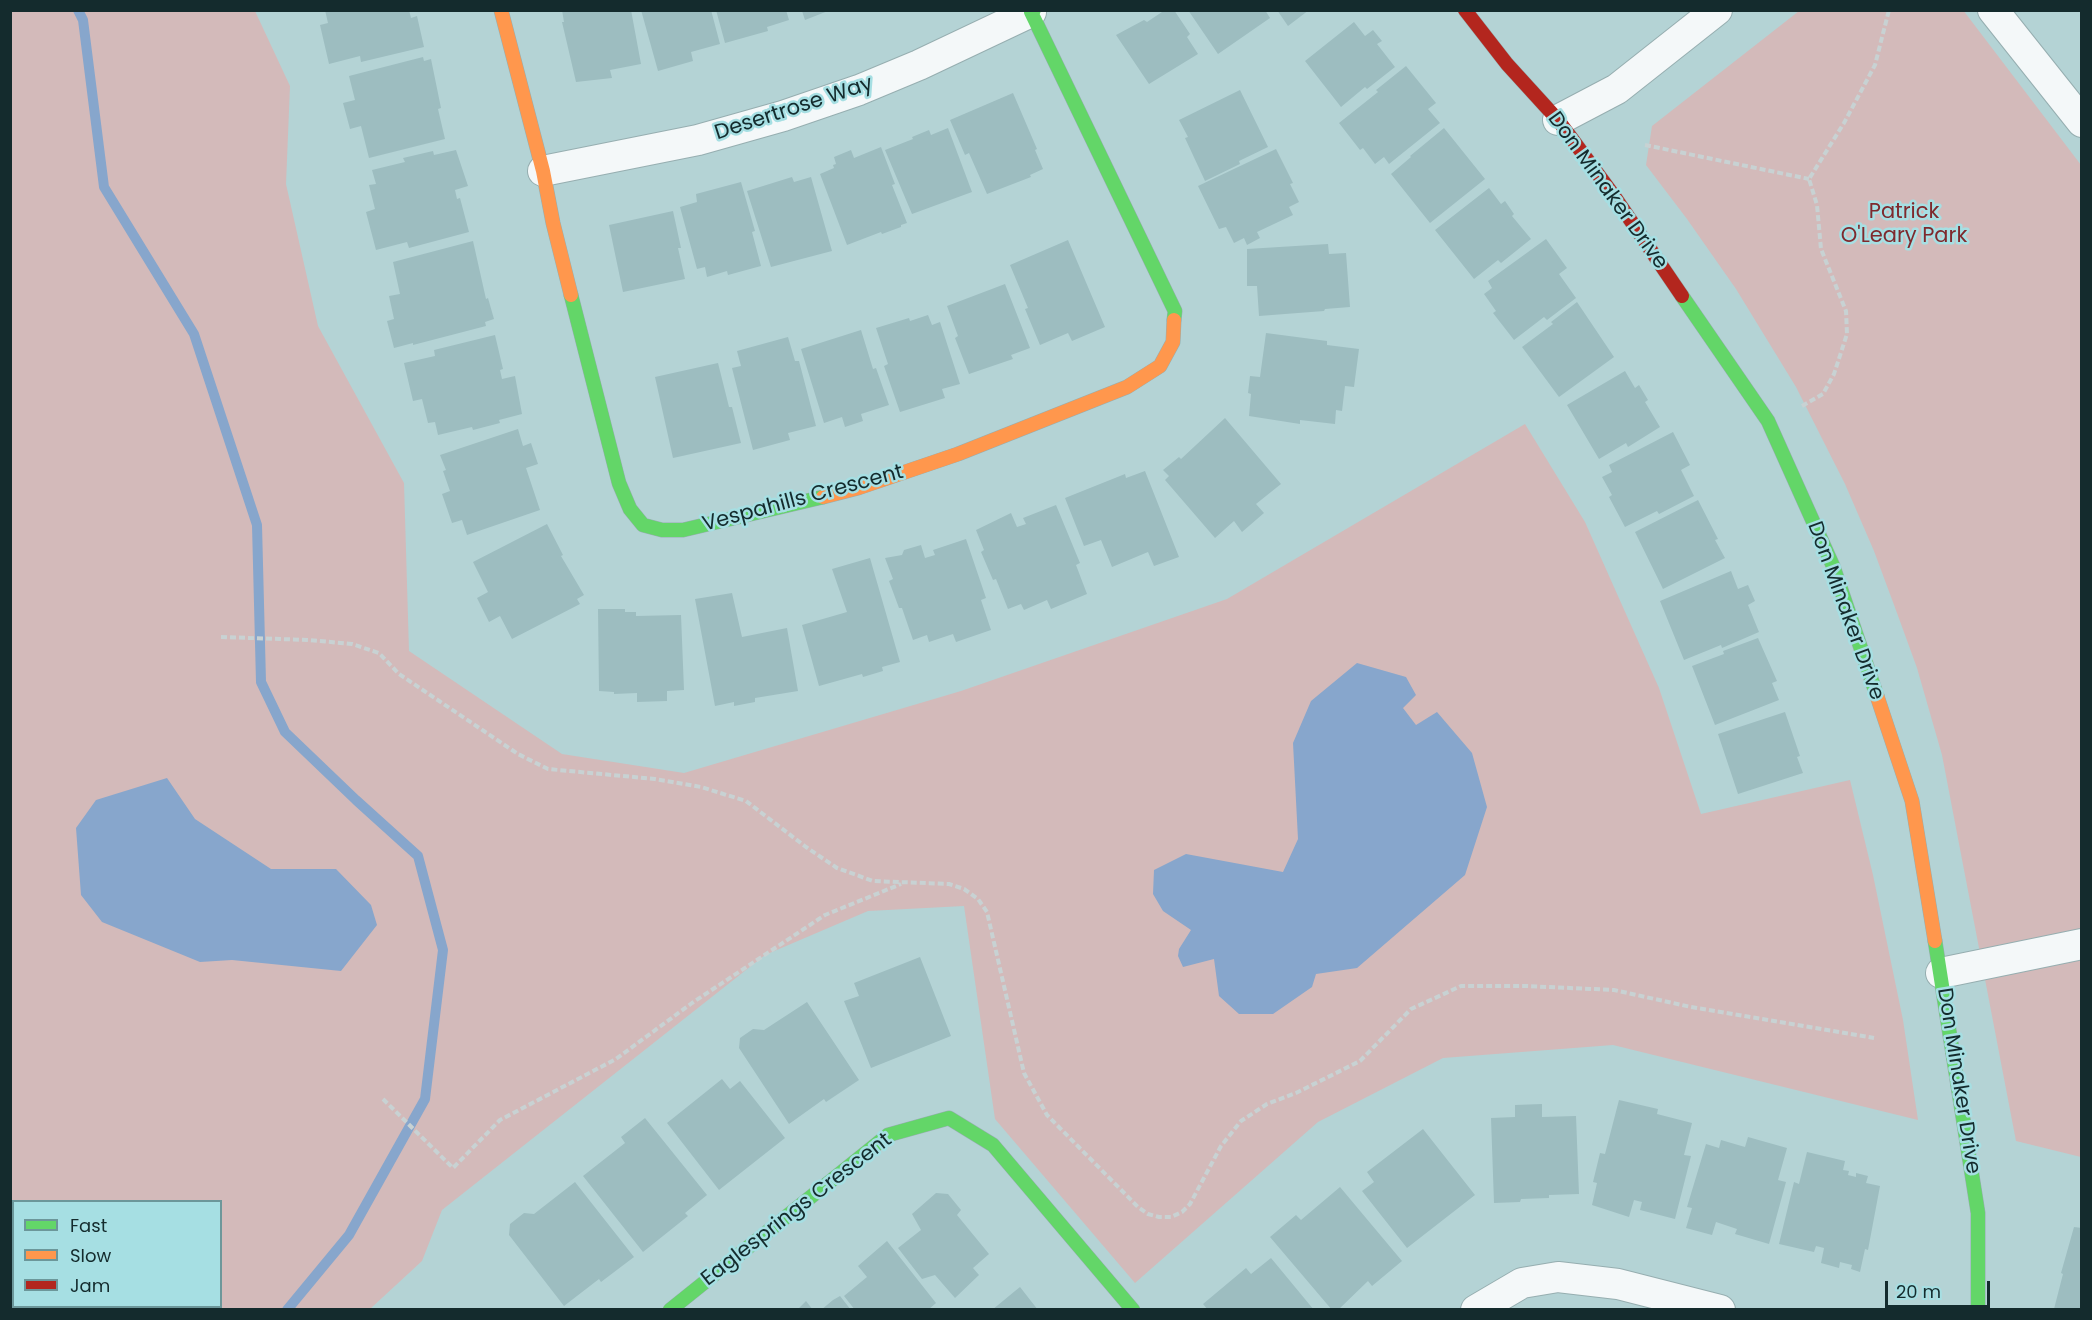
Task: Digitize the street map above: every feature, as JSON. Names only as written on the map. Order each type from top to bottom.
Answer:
[{"type":"street","name":"Vespahills Crescent","points":[[501,10],[619,483],[630,509],[644,525],[662,530],[683,530],[783,508],[858,488],[958,454],[1127,387],[1160,366],[1173,342],[1175,311],[1032,11]]},
{"type":"street","name":"Don Minaker Drive","points":[[1466,10],[1507,64],[1558,120],[1614,196],[1768,421],[1833,566],[1912,801],[1978,1213],[1978,1310]]},
{"type":"street","points":[[1558,120],[1617,89],[1717,10]]},
{"type":"street","points":[[1993,10],[2082,122]]},
{"type":"street","name":"Desertrose Way","points":[[543,171],[698,140],[783,116],[859,90],[919,65],[1032,11]]},
{"type":"street","points":[[1941,973],[2082,944]]},
{"type":"street","name":"Eaglesprings Crescent","points":[[670,1310],[888,1135],[950,1118],[993,1145],[1133,1310]]},
{"type":"street","points":[[1476,1310],[1522,1283],[1558,1277],[1618,1284],[1720,1310]]},
{"type":"path","points":[[1802,406],[1823,394],[1834,374],[1847,334],[1846,311],[1821,249],[1816,205],[1809,179],[1844,123],[1875,65],[1889,10]]},
{"type":"path","points":[[1645,145],[1809,179]]},
{"type":"path","points":[[221,637],[352,644],[379,653],[399,674],[518,754],[548,769],[655,779],[701,787],[746,801],[837,868],[873,881],[949,884],[964,889],[978,899],[987,912],[1024,1073],[1047,1115],[1138,1208],[1159,1217],[1171,1217],[1182,1212],[1190,1204],[1221,1146],[1241,1121],[1267,1104],[1296,1093],[1360,1061],[1411,1009],[1461,986],[1614,990],[1690,1007],[1874,1038]]},
{"type":"path","points":[[383,1099],[453,1168],[500,1120],[616,1059],[692,1003],[825,915],[903,883]]},
{"type":"green space","name":"Patrick O'Leary Park","points":[[1963,10],[2081,165],[2081,1157],[2016,1141],[1942,755],[1917,668],[1874,551],[1845,484],[1796,387],[1736,289],[1646,165],[1652,126],[1799,11]]},
{"type":"green space","points":[[10,11],[255,11],[290,86],[286,184],[318,326],[404,483],[409,651],[562,754],[684,773],[961,691],[1227,599],[1525,424],[1585,522],[1659,688],[1701,814],[1850,780],[1873,875],[1903,1020],[1918,1120],[1613,1045],[1443,1058],[1318,1122],[1135,1283],[995,1119],[964,906],[868,911],[765,955],[442,1210],[422,1261],[370,1309],[11,1309]]},
{"type":"water","points":[[1357,663],[1406,677],[1416,695],[1403,708],[1416,725],[1437,712],[1472,753],[1487,807],[1465,875],[1357,968],[1316,974],[1312,987],[1273,1014],[1239,1014],[1219,996],[1214,959],[1183,967],[1178,956],[1179,949],[1191,930],[1163,911],[1153,894],[1154,870],[1186,854],[1283,872],[1298,839],[1293,743],[1311,701]]},
{"type":"water","points":[[167,778],[195,819],[271,869],[336,869],[371,905],[377,925],[341,971],[232,960],[200,962],[102,922],[81,895],[76,828],[96,800]]},
{"type":"building","points":[[325,10],[409,10],[411,18],[417,16],[424,47],[361,62],[360,56],[329,64],[320,25],[328,23]]},
{"type":"building","points":[[562,10],[631,10],[641,64],[610,70],[612,78],[576,82],[562,22],[564,22]]},
{"type":"building","points":[[641,10],[711,10],[720,44],[691,52],[693,61],[658,71]]},
{"type":"building","points":[[716,10],[786,10],[789,20],[767,27],[768,31],[725,43]]},
{"type":"building","points":[[1165,10],[1174,10],[1190,34],[1187,37],[1198,54],[1149,84],[1116,35],[1144,20],[1147,22]]},
{"type":"building","points":[[1188,10],[1265,10],[1270,18],[1218,54]]},
{"type":"building","points":[[1277,10],[1309,10],[1288,26]]},
{"type":"building","points":[[802,11],[828,11],[805,20]]},
{"type":"building","points":[[1354,22],[1365,36],[1373,30],[1382,41],[1377,44],[1395,67],[1341,107],[1305,61]]},
{"type":"building","points":[[423,57],[424,61],[431,59],[445,139],[369,158],[361,126],[350,129],[343,103],[355,100],[349,76]]},
{"type":"building","points":[[1406,66],[1436,103],[1428,109],[1440,123],[1389,164],[1384,157],[1375,164],[1363,148],[1360,150],[1339,123]]},
{"type":"building","points":[[1240,90],[1268,147],[1205,181],[1179,120]]},
{"type":"building","points":[[1013,93],[1043,169],[1030,175],[1031,177],[987,194],[969,153],[965,155],[950,120]]},
{"type":"building","points":[[948,128],[972,192],[912,214],[885,150],[929,130],[931,135]]},
{"type":"building","points":[[1444,128],[1485,179],[1430,223],[1391,174]]},
{"type":"building","points":[[881,147],[895,184],[892,185],[907,223],[847,245],[820,174],[834,168],[833,165],[836,164],[834,157],[851,150],[854,158]]},
{"type":"building","points":[[1276,149],[1293,183],[1290,184],[1299,202],[1289,207],[1293,215],[1257,232],[1260,238],[1247,245],[1244,238],[1234,243],[1226,227],[1219,229],[1198,186]]},
{"type":"building","points":[[456,150],[468,186],[455,190],[457,199],[460,198],[469,232],[409,248],[407,242],[376,250],[366,212],[375,209],[369,185],[376,184],[372,170],[405,162],[403,158],[433,151],[434,155]]},
{"type":"building","points":[[792,177],[794,182],[811,177],[832,251],[771,267],[747,191]]},
{"type":"building","points":[[741,182],[755,231],[752,232],[761,266],[728,275],[727,271],[707,277],[705,267],[697,269],[680,207],[697,202],[696,194]]},
{"type":"building","points":[[1489,188],[1501,204],[1505,201],[1514,214],[1512,216],[1531,239],[1501,263],[1498,260],[1474,279],[1435,230]]},
{"type":"building","points":[[673,211],[685,279],[623,292],[609,225]]},
{"type":"building","points":[[1546,239],[1567,268],[1559,274],[1576,298],[1547,320],[1544,317],[1514,340],[1493,313],[1496,311],[1484,294],[1492,288],[1488,281]]},
{"type":"building","points":[[1068,240],[1105,327],[1072,341],[1068,333],[1040,345],[1010,265]]},
{"type":"building","points":[[473,241],[486,299],[488,298],[494,319],[485,322],[486,326],[394,348],[387,321],[394,319],[389,296],[400,294],[393,262]]},
{"type":"building","points":[[1328,244],[1329,254],[1346,253],[1350,307],[1259,316],[1257,286],[1247,286],[1247,249]]},
{"type":"building","points":[[1005,284],[1030,348],[1011,355],[1013,359],[969,374],[955,338],[958,336],[947,306]]},
{"type":"building","points":[[1577,302],[1614,357],[1559,397],[1522,347],[1553,324],[1551,322]]},
{"type":"building","points":[[928,315],[932,325],[940,322],[960,384],[942,389],[945,398],[900,412],[884,366],[888,364],[876,328]]},
{"type":"building","points":[[861,330],[873,369],[876,368],[889,405],[861,414],[863,421],[845,427],[842,417],[824,423],[801,349]]},
{"type":"building","points":[[1266,333],[1327,341],[1327,345],[1359,349],[1354,387],[1345,386],[1342,411],[1336,410],[1335,424],[1300,420],[1300,424],[1249,416],[1250,376],[1260,377]]},
{"type":"building","points":[[495,335],[503,369],[500,370],[502,379],[515,376],[522,414],[473,430],[472,427],[438,435],[435,422],[428,423],[422,399],[413,401],[404,363],[435,356],[434,350]]},
{"type":"building","points":[[788,337],[795,361],[799,361],[816,426],[788,433],[790,440],[753,450],[732,368],[741,366],[737,351]]},
{"type":"building","points":[[718,363],[741,443],[673,458],[655,377]]},
{"type":"building","points":[[1625,371],[1635,388],[1639,385],[1648,400],[1645,402],[1660,427],[1628,447],[1626,443],[1599,459],[1567,405]]},
{"type":"building","points":[[1225,418],[1281,484],[1256,504],[1264,513],[1242,532],[1234,521],[1215,538],[1165,480],[1169,476],[1163,470],[1179,457],[1181,459]]},
{"type":"building","points":[[518,429],[523,446],[531,443],[538,464],[526,468],[540,510],[467,535],[462,520],[452,523],[442,494],[450,491],[440,455]]},
{"type":"building","points":[[1673,432],[1690,465],[1681,470],[1694,496],[1659,514],[1657,511],[1625,527],[1609,497],[1612,495],[1602,477],[1612,472],[1609,465]]},
{"type":"building","points":[[1145,471],[1179,557],[1154,566],[1148,552],[1112,567],[1101,540],[1084,546],[1065,498],[1125,474],[1126,478]]},
{"type":"building","points":[[1698,500],[1725,558],[1663,589],[1635,532]]},
{"type":"building","points":[[1056,505],[1080,563],[1076,565],[1087,594],[1051,609],[1047,600],[1024,610],[1021,604],[1008,609],[996,579],[993,580],[981,552],[984,550],[976,530],[1011,513],[1017,527],[1026,524],[1023,518]]},
{"type":"building","points":[[547,524],[563,555],[561,556],[584,595],[577,599],[580,604],[512,639],[500,616],[489,622],[477,598],[488,592],[473,562]]},
{"type":"building","points":[[966,539],[986,598],[981,600],[991,630],[956,642],[953,634],[929,642],[927,635],[913,640],[902,608],[899,608],[889,581],[893,579],[885,558],[902,555],[904,550],[921,545],[925,558],[935,555],[933,550]]},
{"type":"building","points":[[870,558],[900,662],[882,667],[883,671],[863,677],[862,674],[819,686],[802,625],[847,612],[832,569]]},
{"type":"building","points":[[1731,571],[1738,589],[1748,585],[1755,601],[1748,605],[1759,632],[1722,648],[1721,645],[1684,660],[1660,601]]},
{"type":"building","points":[[732,593],[742,637],[787,628],[798,691],[755,698],[755,702],[734,706],[734,702],[715,706],[695,599]]},
{"type":"building","points":[[598,609],[625,609],[625,612],[636,612],[636,616],[681,615],[684,690],[667,691],[667,701],[637,702],[637,693],[614,694],[614,692],[599,691]]},
{"type":"building","points":[[1758,638],[1777,681],[1772,683],[1779,700],[1715,725],[1692,666]]},
{"type":"building","points":[[1785,712],[1800,756],[1797,757],[1803,773],[1738,794],[1718,734]]},
{"type":"building","points":[[920,957],[951,1036],[871,1068],[844,1001],[859,996],[854,983]]},
{"type":"building","points":[[807,1002],[859,1080],[826,1102],[824,1099],[789,1124],[739,1048],[740,1038],[753,1029],[764,1030]]},
{"type":"building","points":[[722,1079],[730,1089],[740,1081],[785,1138],[719,1190],[667,1123]]},
{"type":"building","points":[[1619,1100],[1658,1109],[1657,1114],[1692,1123],[1684,1155],[1691,1156],[1675,1219],[1640,1210],[1642,1202],[1634,1200],[1629,1217],[1592,1205],[1597,1183],[1593,1182],[1600,1153],[1605,1154]]},
{"type":"building","points":[[1542,1104],[1542,1117],[1576,1116],[1579,1194],[1549,1195],[1549,1198],[1494,1203],[1491,1118],[1515,1117],[1515,1105]]},
{"type":"building","points":[[645,1118],[707,1195],[685,1213],[688,1216],[643,1252],[583,1176],[625,1143],[621,1137]]},
{"type":"building","points":[[1423,1129],[1475,1195],[1407,1248],[1362,1191],[1374,1182],[1367,1172]]},
{"type":"building","points":[[1748,1137],[1787,1148],[1778,1180],[1786,1182],[1769,1244],[1735,1234],[1737,1229],[1716,1222],[1712,1235],[1686,1228],[1692,1208],[1687,1207],[1706,1144],[1719,1148],[1721,1140],[1745,1147]]},
{"type":"building","points":[[1807,1152],[1845,1161],[1843,1170],[1849,1171],[1848,1175],[1856,1177],[1856,1173],[1868,1176],[1866,1183],[1880,1186],[1868,1250],[1865,1249],[1860,1272],[1851,1269],[1852,1265],[1840,1262],[1839,1268],[1821,1263],[1824,1248],[1816,1246],[1814,1252],[1779,1244],[1794,1182],[1799,1184]]},
{"type":"building","points":[[575,1182],[634,1257],[601,1282],[599,1279],[564,1306],[509,1235],[510,1224],[524,1213],[534,1214]]},
{"type":"building","points":[[1340,1187],[1402,1261],[1372,1286],[1368,1281],[1338,1310],[1332,1310],[1270,1237],[1296,1215],[1301,1220]]},
{"type":"building","points":[[936,1193],[948,1194],[961,1210],[957,1215],[989,1254],[973,1268],[979,1275],[955,1298],[935,1275],[922,1279],[898,1248],[921,1230],[912,1214]]},
{"type":"building","points":[[2074,1227],[2082,1228],[2082,1310],[2056,1310],[2054,1309],[2063,1274],[2061,1273]]},
{"type":"building","points":[[887,1241],[936,1303],[928,1310],[855,1310],[844,1296],[867,1277],[858,1266]]},
{"type":"building","points":[[1271,1258],[1314,1310],[1208,1310],[1203,1304],[1246,1268],[1251,1274]]},
{"type":"building","points":[[1020,1287],[1038,1310],[992,1310],[1015,1291]]},
{"type":"building","points":[[840,1296],[851,1310],[821,1310],[833,1300]]},
{"type":"building","points":[[806,1301],[813,1310],[797,1310]]},
{"type":"waterway","points":[[78,10],[83,20],[104,187],[194,334],[257,525],[261,682],[285,732],[418,856],[443,950],[425,1099],[349,1235],[287,1310]]},
{"type":"traffic: fast","points":[[1034,10],[1031,12],[1175,311],[1174,320]]},
{"type":"traffic: fast","points":[[571,295],[619,483],[630,509],[643,525],[662,530],[683,530],[823,497]]},
{"type":"traffic: fast","points":[[1682,296],[1768,421],[1833,566],[1877,696]]},
{"type":"traffic: fast","points":[[1935,941],[1978,1213],[1978,1310]]},
{"type":"traffic: fast","points":[[670,1310],[888,1135],[949,1118],[993,1145],[1133,1310]]},
{"type":"traffic: slow","points":[[501,10],[543,171],[571,295]]},
{"type":"traffic: slow","points":[[823,497],[858,488],[958,454],[1127,387],[1160,366],[1173,342],[1174,320]]},
{"type":"traffic: slow","points":[[1877,696],[1912,801],[1935,941]]},
{"type":"traffic: jam","points":[[1465,10],[1507,64],[1558,120],[1614,196],[1682,296]]}]
